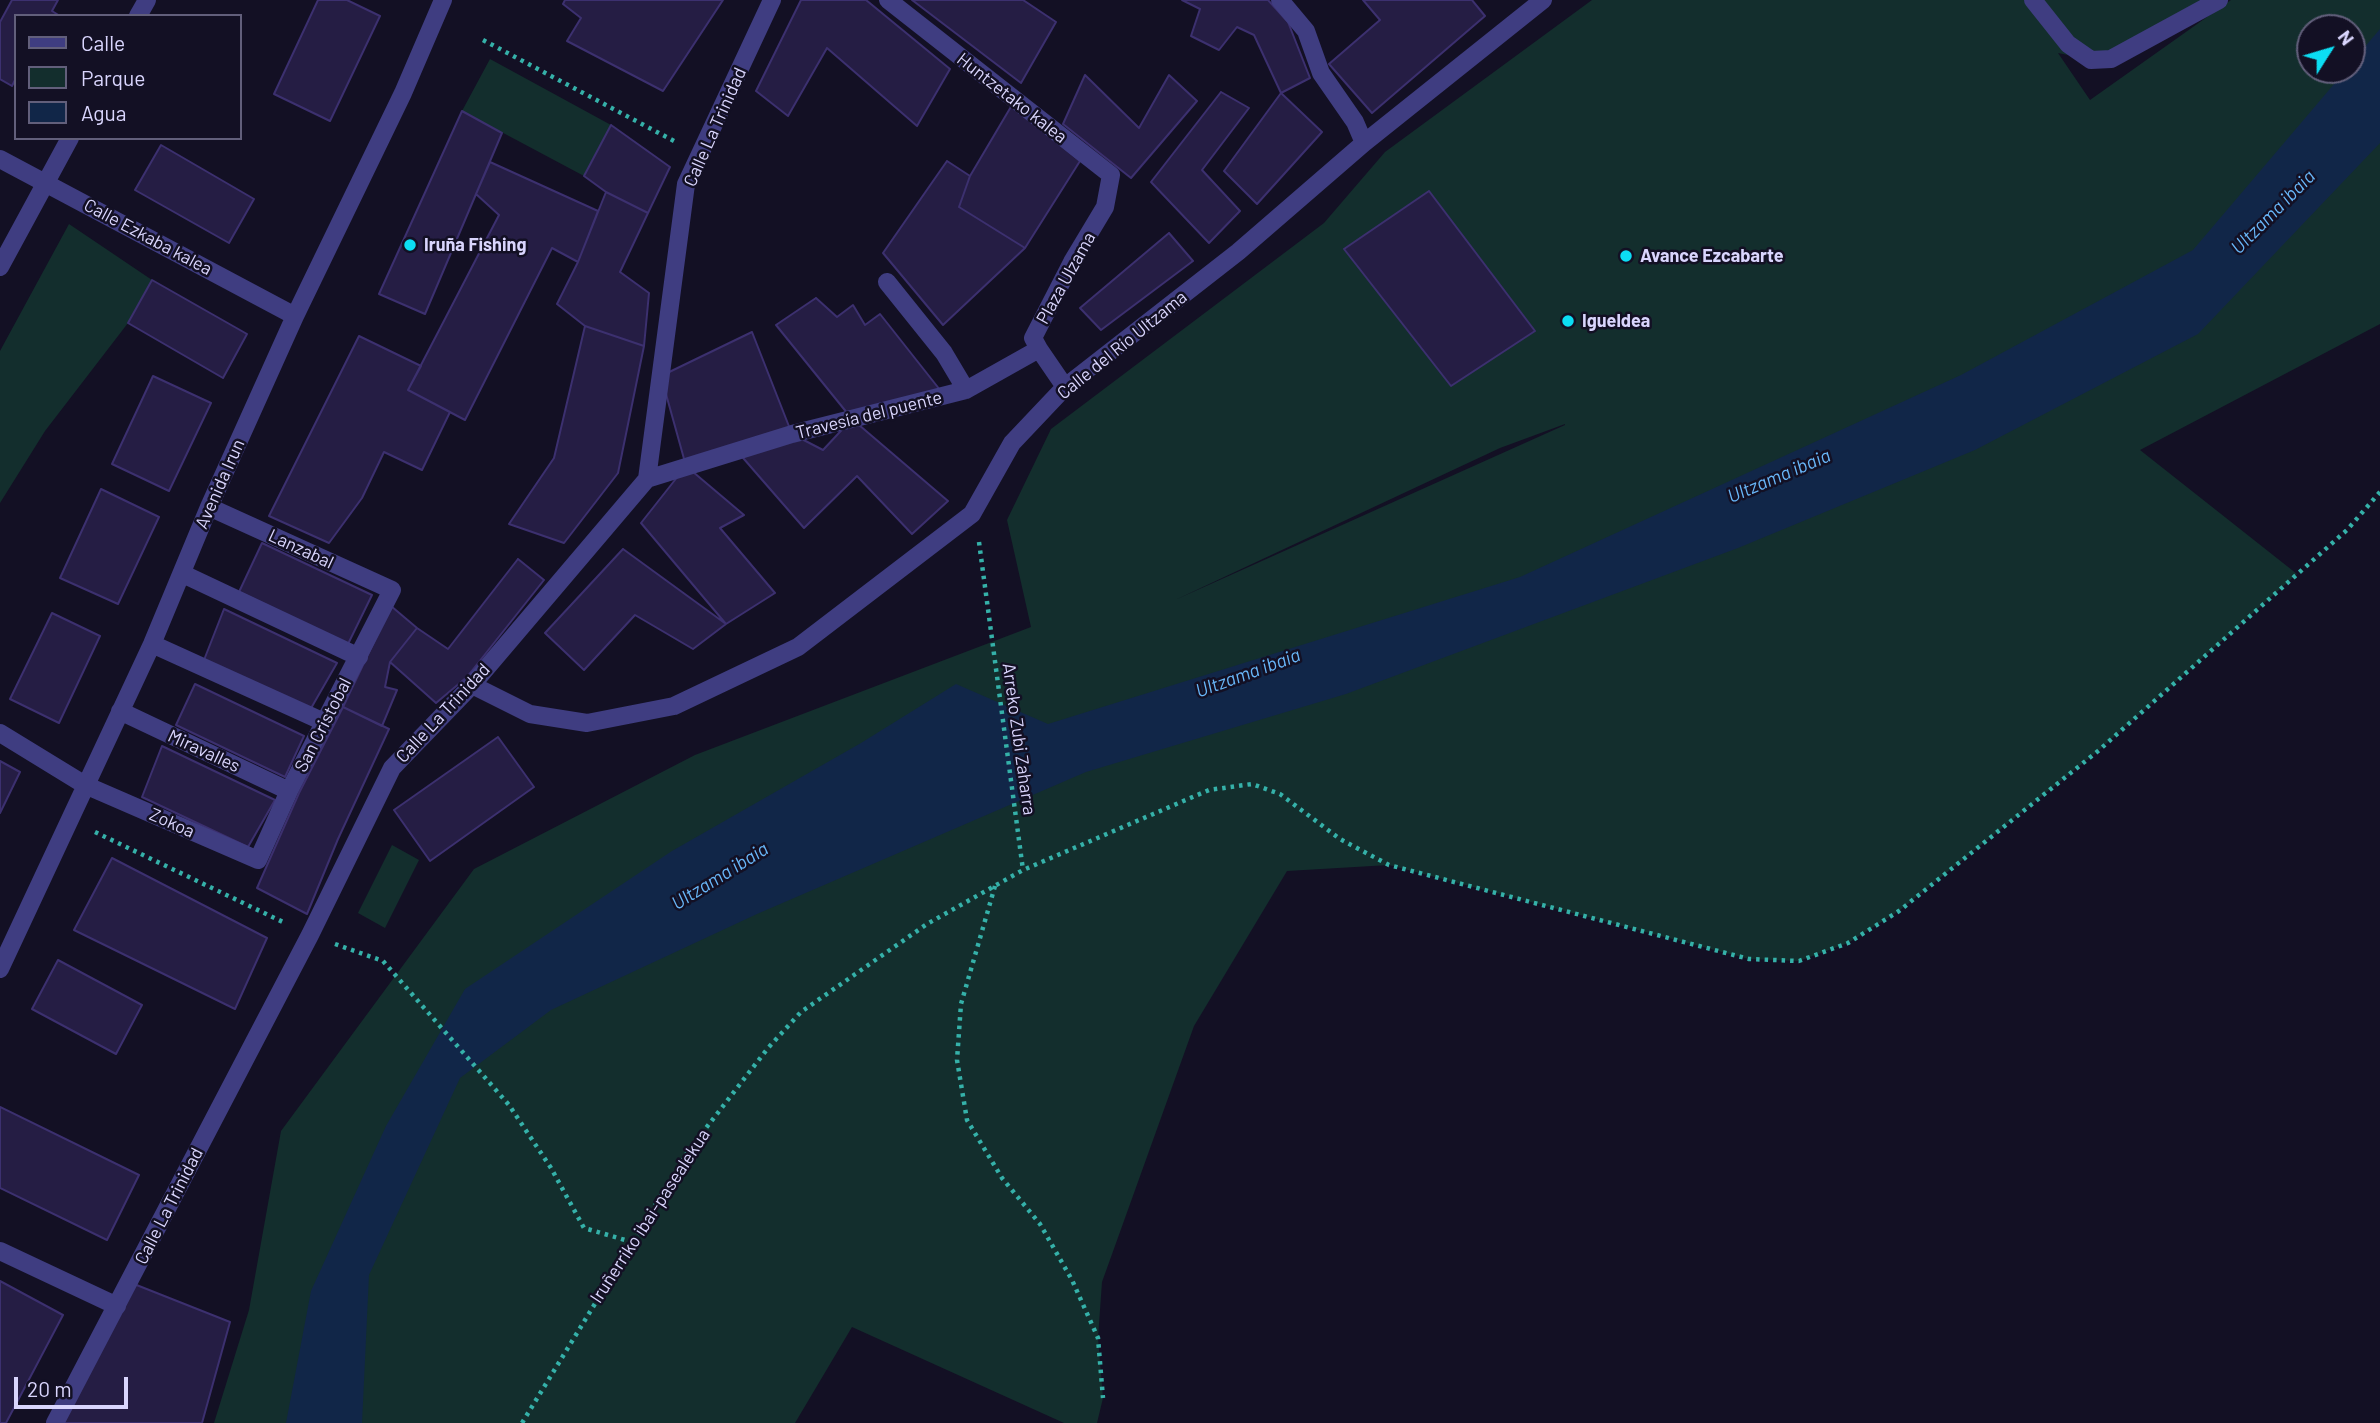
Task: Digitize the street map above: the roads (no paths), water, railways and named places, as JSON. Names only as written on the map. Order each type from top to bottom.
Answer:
[{"type":"street","name":"Avenida Irun","points":[[0,969],[152,644],[209,507],[295,316],[403,93],[443,0]]},
{"type":"street","name":"Calle La Trinidad","points":[[55,1423],[310,935],[392,768],[472,685],[647,479],[686,184],[772,0]]},
{"type":"street","name":"Huntzetako kalea","points":[[888,0],[1111,175],[1105,207]]},
{"type":"street","points":[[1280,0],[1306,31],[1321,73],[1354,122],[1364,143]]},
{"type":"street","points":[[2033,0],[2068,44],[2091,60],[2111,59],[2219,0]]},
{"type":"street","name":"Calle del Río Ultzama","points":[[472,685],[530,714],[587,723],[674,706],[798,647],[972,514],[1012,443],[1065,387],[1238,252],[1364,143],[1538,1]]},
{"type":"street","points":[[0,267],[69,140]]},
{"type":"street","name":"Calle Ezkaba kalea","points":[[0,159],[295,316]]},
{"type":"street","name":"Plaza Ulzama","points":[[1039,349],[1033,338],[1072,262],[1105,207]]},
{"type":"street","points":[[887,282],[944,353],[966,390]]},
{"type":"street","points":[[1039,349],[1065,387]]},
{"type":"street","name":"Travesía del puente","points":[[647,479],[792,435],[966,390],[1039,349]]},
{"type":"street","name":"Lanzabal","points":[[209,507],[392,590]]},
{"type":"street","points":[[183,574],[359,657]]},
{"type":"street","name":"San Cristobal","points":[[258,860],[289,791],[392,590]]},
{"type":"street","points":[[152,644],[324,722]]},
{"type":"street","name":"Miravalles","points":[[120,711],[289,791]]},
{"type":"street","name":"Zokoa","points":[[0,733],[85,785],[258,860]]},
{"type":"street","points":[[0,1251],[117,1306]]},
{"type":"water","name":"Ultzama ibaia","points":[[2380,29],[2380,143],[2198,334],[1975,450],[1738,548],[1346,694],[1086,772],[757,914],[551,1010],[460,1078],[369,1275],[362,1423],[286,1423],[311,1291],[386,1126],[465,989],[672,851],[861,743],[956,684],[1048,724],[1520,577],[1961,375],[2193,250],[2334,84],[2366,84],[2366,46]]},
{"type":"place","name":"Iruña Fishing","points":[[410,245]]},
{"type":"place","name":"Avance Ezcabarte","points":[[1626,256]]},
{"type":"place","name":"Igueldea","points":[[1568,321]]}]
